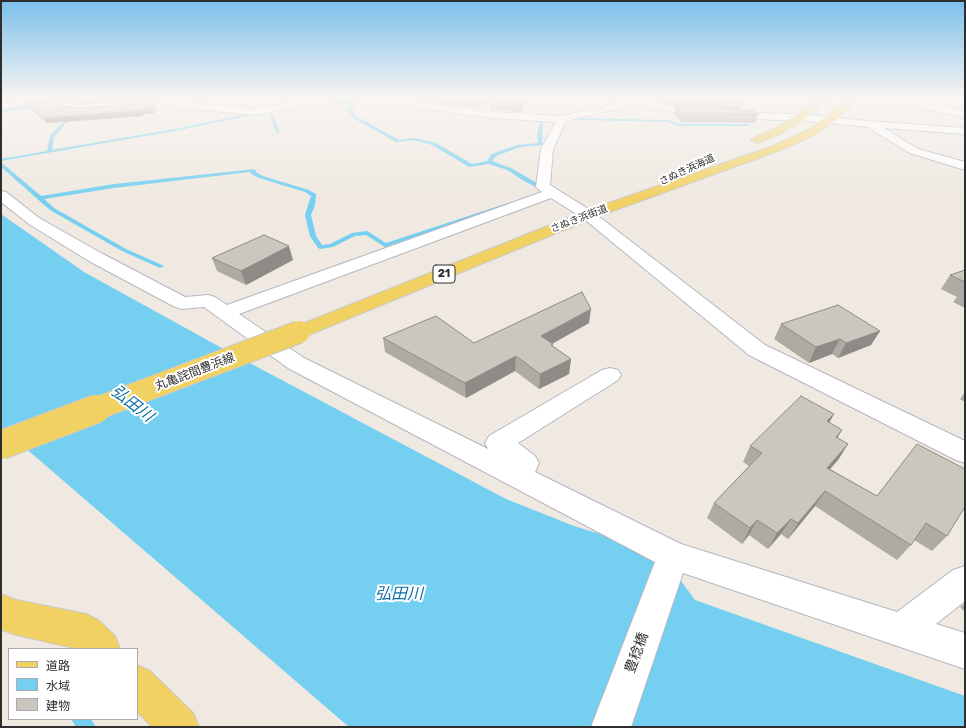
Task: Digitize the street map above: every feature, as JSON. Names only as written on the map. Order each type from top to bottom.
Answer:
[{"type":"main road","points":[[745,144],[778,131]]},
{"type":"main road","name":"さぬき浜街道","points":[[299,332],[588,215],[777,148],[813,131]]},
{"type":"main road","name":"さぬき浜海道","points":[[588,215],[713,158]]},
{"type":"main road","name":"丸亀詫間豊浜線","points":[[1,445],[299,332]]},
{"type":"main road","points":[[1,611],[13,617],[86,632],[101,648]]},
{"type":"main road","points":[[138,685],[179,727]]},
{"type":"street","points":[[556,131],[547,149],[543,187],[588,215],[757,350],[965,453]]},
{"type":"street","points":[[880,131],[914,151],[965,166]]},
{"type":"street","points":[[224,313],[552,193]]},
{"type":"street","points":[[1,195],[34,221],[95,257],[182,303],[208,301],[296,362],[519,477],[669,567],[901,630],[965,651]]},
{"type":"street","points":[[519,477],[526,464],[498,443],[610,375]]},
{"type":"street","name":"豊稔橋","points":[[611,727],[669,567]]},
{"type":"street","points":[[901,630],[965,581]]},
{"type":"water","name":"弘田川","points":[[1,214],[84,272],[229,352],[506,499],[574,526],[660,552],[695,600],[965,696],[965,727],[349,727],[1,427]]},
{"type":"building","points":[[264,235],[289,246],[241,271],[212,258]]},
{"type":"building","points":[[965,270],[965,282],[950,275]]},
{"type":"building","points":[[582,292],[591,309],[541,336],[571,359],[540,374],[516,356],[465,383],[383,338],[436,316],[474,343]]},
{"type":"building","points":[[838,305],[880,331],[846,343],[840,339],[816,347],[781,324]]},
{"type":"building","points":[[801,396],[834,414],[827,421],[842,430],[836,437],[848,444],[827,468],[877,496],[917,444],[965,469],[965,507],[947,536],[926,523],[911,545],[825,491],[798,523],[791,519],[777,533],[757,520],[750,528],[714,503],[762,453],[750,446]]},
{"type":"waterway","points":[[49,152],[52,137],[57,131]]},
{"type":"waterway","points":[[49,152],[169,131]]},
{"type":"waterway","points":[[380,131],[398,141],[414,139],[434,144],[471,166],[489,162]]},
{"type":"waterway","points":[[489,162],[494,155],[519,146],[540,144],[540,131]]},
{"type":"waterway","points":[[1,160],[49,152]]},
{"type":"waterway","points":[[489,162],[509,169],[546,190]]},
{"type":"waterway","points":[[1,164],[52,209],[124,250],[160,266]]},
{"type":"waterway","points":[[40,198],[114,186],[253,170],[253,173],[261,177],[307,191],[314,195],[308,215],[313,236],[320,247],[331,246],[354,234],[367,233],[385,245],[510,204]]},
{"type":"waterway","points":[[80,720],[88,727]]}]
